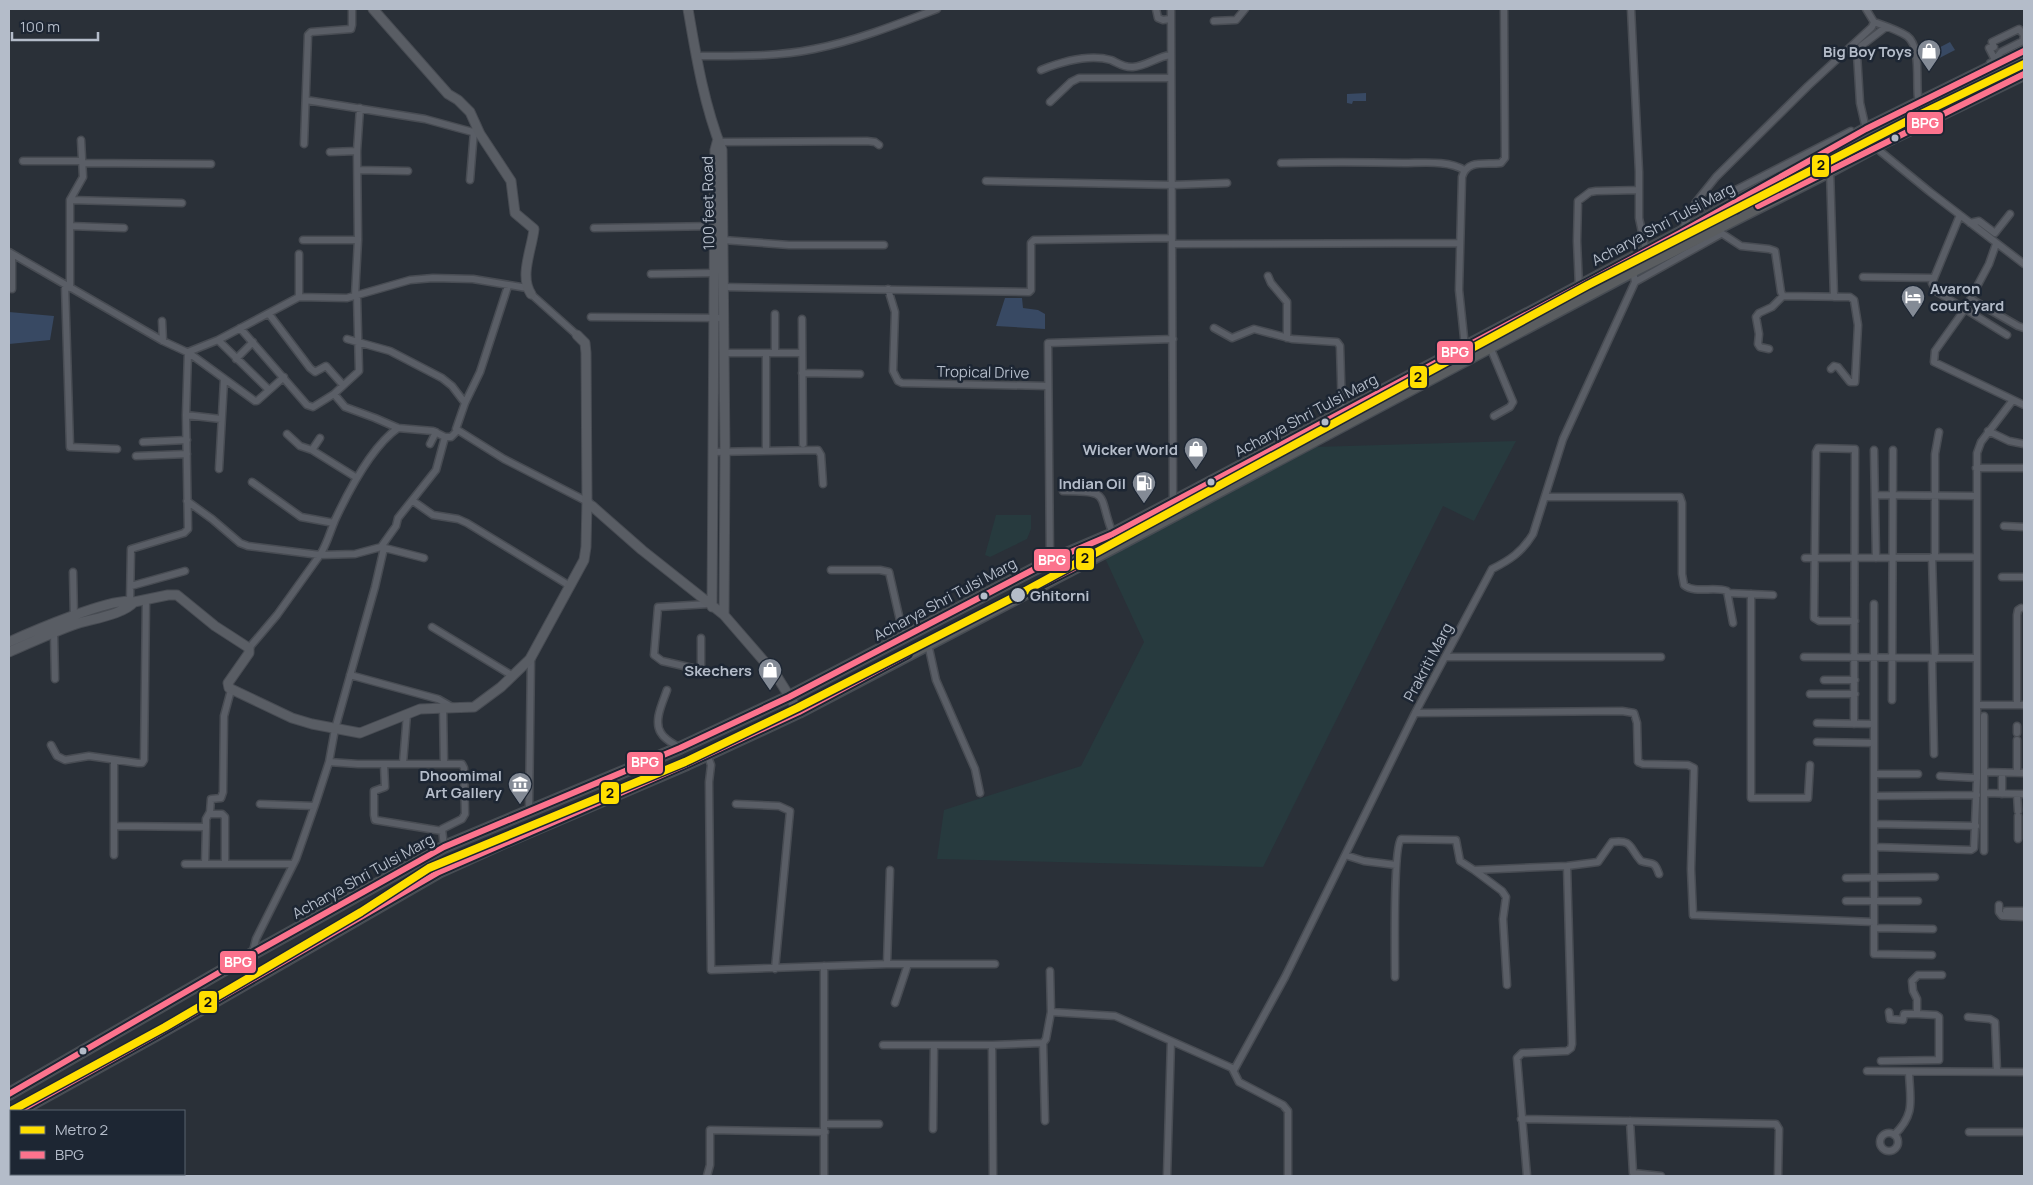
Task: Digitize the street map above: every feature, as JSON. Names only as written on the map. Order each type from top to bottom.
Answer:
[{"type":"highway","name":"Acharya Shri Tulsi Marg","points":[[9,1094],[444,848],[680,748],[789,697],[1050,561],[1113,534],[1578,287],[1631,271],[1646,251],[1866,126],[1957,85],[2024,50]]},
{"type":"highway","name":"Acharya Shri Tulsi Marg","points":[[21,1110],[156,1035],[439,872],[507,840],[707,754],[798,712],[1631,271],[1718,231],[1876,147],[2024,74]]},
{"type":"highway","points":[[1957,85],[1966,102]]},
{"type":"highway","points":[[144,1016],[156,1035]]},
{"type":"street","points":[[304,144],[309,32],[350,29],[352,25],[352,9]]},
{"type":"street","points":[[373,9],[448,94],[467,108],[477,132],[511,181],[515,213],[534,228],[528,252],[529,291]]},
{"type":"street","points":[[688,9],[696,56],[718,140],[873,142],[879,145]]},
{"type":"street","points":[[696,56],[768,54],[814,49],[906,21],[937,9]]},
{"type":"street","points":[[1156,9],[1158,18],[1170,19]]},
{"type":"street","points":[[1170,9],[1174,339],[1173,503]]},
{"type":"street","points":[[1214,21],[1236,20],[1245,9]]},
{"type":"street","points":[[1464,347],[1460,304],[1459,243],[1462,178],[1464,170],[1473,165],[1501,163],[1505,158],[1504,9]]},
{"type":"street","points":[[1631,9],[1639,224],[1646,251]]},
{"type":"street","points":[[1866,9],[1874,22],[1908,36],[1914,44],[1918,97]]},
{"type":"street","points":[[1680,233],[1696,202],[1716,177],[1815,79],[1872,27],[1874,22]]},
{"type":"street","points":[[1866,126],[1860,102],[1857,54],[1861,46],[1886,27]]},
{"type":"street","points":[[1689,214],[1866,126],[1918,97],[1995,60],[2001,52],[2023,41],[2024,35],[2019,29],[1992,42],[1994,47],[1989,48],[1995,60]]},
{"type":"street","points":[[1041,70],[1095,58],[1110,60],[1127,67],[1135,67],[1170,55]]},
{"type":"street","points":[[1050,102],[1071,82],[1079,78],[1170,78]]},
{"type":"street","points":[[306,100],[425,119],[477,132]]},
{"type":"street","points":[[240,328],[309,407],[313,407],[334,394],[359,371],[356,296],[358,240],[357,150],[360,108]]},
{"type":"street","points":[[470,180],[477,132]]},
{"type":"street","points":[[81,140],[82,180],[70,200],[68,286],[70,447],[117,449]]},
{"type":"street","name":"100 feet Road","points":[[711,605],[713,273],[718,226],[719,199],[715,150],[718,140]]},
{"type":"street","points":[[1876,147],[1960,216],[2024,264]]},
{"type":"street","points":[[330,152],[357,150]]},
{"type":"street","points":[[23,162],[211,164]]},
{"type":"street","points":[[1280,163],[1421,163],[1455,166],[1464,170]]},
{"type":"street","points":[[358,170],[408,171]]},
{"type":"street","points":[[1830,171],[1834,297]]},
{"type":"street","points":[[986,181],[1172,185],[1227,183]]},
{"type":"street","points":[[1578,287],[1578,201],[1596,190],[1639,190]]},
{"type":"street","points":[[70,200],[182,203]]},
{"type":"street","points":[[1970,223],[1979,221],[1995,232],[2010,214]]},
{"type":"street","points":[[1960,216],[1932,283],[1934,289],[2007,335]]},
{"type":"street","points":[[70,226],[124,228]]},
{"type":"street","points":[[594,228],[718,226]]},
{"type":"street","name":"100 feet Road","points":[[718,226],[723,240],[724,615]]},
{"type":"street","points":[[1718,231],[1741,246],[1775,251],[1783,296]]},
{"type":"street","points":[[303,240],[358,240]]},
{"type":"street","points":[[723,240],[790,245],[884,245]]},
{"type":"street","points":[[722,288],[1029,292],[1031,290],[1031,243],[1034,240],[1459,243]]},
{"type":"street","points":[[1996,244],[1989,264],[1971,299],[1936,350],[1934,362],[2024,405]]},
{"type":"street","points":[[10,253],[163,341],[188,352],[255,401],[284,377]]},
{"type":"street","points":[[10,253],[12,289]]},
{"type":"street","points":[[299,254],[300,297]]},
{"type":"street","name":"Prakriti Marg","points":[[1234,1070],[1285,977],[1416,713],[1492,568],[1509,561],[1525,548],[1533,534],[1563,439],[1631,271]]},
{"type":"street","points":[[651,274],[713,273]]},
{"type":"street","points":[[1268,276],[1272,285],[1287,302],[1287,338]]},
{"type":"street","points":[[1863,277],[1934,278]]},
{"type":"street","points":[[188,352],[218,340],[300,297],[346,298],[410,280],[433,278],[473,279],[529,291],[585,343],[586,349],[590,503],[586,552],[581,566],[532,656],[513,676],[474,707],[420,709],[363,733],[335,729],[292,718],[231,690]]},
{"type":"street","points":[[334,394],[345,407],[398,428],[436,432],[445,437],[450,437],[457,431],[456,428],[465,403],[480,372],[508,286]]},
{"type":"street","name":"Tropical Drive","points":[[888,289],[895,312],[893,371],[898,382],[1048,386],[1050,561]]},
{"type":"street","points":[[1770,349],[1760,347],[1758,344],[1759,334],[1756,317],[1759,313],[1775,305],[1783,296],[1850,297],[1856,304],[1858,325],[1855,382],[1850,382],[1838,367],[1834,366],[1830,370]]},
{"type":"street","points":[[1971,299],[2024,328]]},
{"type":"street","points":[[269,314],[310,368],[315,372],[326,366],[343,385]]},
{"type":"street","points":[[775,314],[775,353]]},
{"type":"street","points":[[591,317],[724,318]]},
{"type":"street","points":[[802,319],[803,444]]},
{"type":"street","points":[[162,321],[163,341]]},
{"type":"street","points":[[1214,328],[1232,338],[1254,329],[1287,338],[1338,343],[1342,412]]},
{"type":"street","points":[[347,339],[390,351],[442,378],[452,386],[465,403]]},
{"type":"street","points":[[1048,386],[1049,342],[1174,339]]},
{"type":"street","points":[[218,340],[269,390]]},
{"type":"street","points":[[236,359],[253,342]]},
{"type":"street","points":[[1490,346],[1513,402],[1510,407],[1494,416]]},
{"type":"street","points":[[9,642],[74,620],[116,612],[131,606],[130,550],[187,531],[189,526],[186,440],[188,352]]},
{"type":"street","points":[[724,353],[802,353]]},
{"type":"street","points":[[766,353],[766,451]]},
{"type":"street","points":[[802,373],[860,374]]},
{"type":"street","points":[[713,377],[724,377]]},
{"type":"street","points":[[219,469],[224,380]]},
{"type":"street","points":[[1984,851],[1977,778],[1976,468],[1978,446],[2012,400]]},
{"type":"street","points":[[186,415],[222,419]]},
{"type":"street","points":[[205,864],[206,819],[209,814],[211,799],[221,798],[223,792],[224,716],[231,690],[228,683],[249,653],[249,648],[278,615],[326,546],[334,523],[357,478],[383,441],[398,428]]},
{"type":"street","points":[[457,431],[512,464],[590,503],[642,550],[724,615],[776,675],[798,712]]},
{"type":"street","points":[[1988,431],[2009,441],[2024,444]]},
{"type":"street","points":[[430,444],[436,432]]},
{"type":"street","points":[[1934,754],[1933,557],[1935,454],[1939,432]]},
{"type":"street","points":[[286,434],[300,446],[312,450],[357,478]]},
{"type":"street","points":[[252,956],[256,939],[293,864],[329,762],[335,729],[375,587],[383,547],[396,526],[398,518],[413,502],[436,470],[445,437]]},
{"type":"street","points":[[312,450],[320,438]]},
{"type":"street","points":[[143,442],[186,440]]},
{"type":"street","points":[[1854,724],[1855,694],[1855,621],[1855,558],[1855,449],[1820,448],[1816,452],[1815,620],[1855,621]]},
{"type":"street","points":[[1874,450],[1876,558]]},
{"type":"street","points":[[1892,700],[1894,450]]},
{"type":"street","points":[[713,452],[820,451],[823,484]]},
{"type":"street","points":[[136,456],[187,454]]},
{"type":"street","points":[[1976,468],[2024,468]]},
{"type":"street","points":[[252,482],[301,517],[334,523]]},
{"type":"street","points":[[1063,491],[1092,492],[1101,497],[1113,534]]},
{"type":"street","points":[[1876,496],[1976,496]]},
{"type":"street","points":[[1545,497],[1680,497],[1682,502],[1682,574],[1684,585],[1690,588],[1724,590],[1728,593],[1773,595]]},
{"type":"street","points":[[187,500],[243,545],[320,555],[355,554],[383,547],[424,558]]},
{"type":"street","points":[[413,502],[433,515],[458,519],[475,528],[570,586]]},
{"type":"street","points":[[2004,526],[2024,527]]},
{"type":"street","points":[[1805,558],[1976,557]]},
{"type":"street","points":[[830,570],[880,570],[888,572],[904,638]]},
{"type":"street","points":[[131,586],[185,571]]},
{"type":"street","points":[[73,572],[74,620]]},
{"type":"street","points":[[2002,577],[2024,577]]},
{"type":"street","points":[[1728,593],[1733,623]]},
{"type":"street","points":[[1750,594],[1751,798],[1808,798],[1810,765]]},
{"type":"street","points":[[132,601],[178,595],[215,626],[249,648]]},
{"type":"street","points":[[50,745],[57,756],[65,760],[89,756],[138,763],[142,763],[144,760],[146,600]]},
{"type":"street","points":[[1874,604],[1875,955],[1932,955]]},
{"type":"street","points":[[701,638],[701,667],[697,669],[662,661],[654,655],[658,607],[711,605]]},
{"type":"street","points":[[1977,705],[2021,705],[2017,615],[2018,610],[2021,608]]},
{"type":"street","points":[[9,652],[54,633],[74,620]]},
{"type":"street","points":[[432,627],[513,676]]},
{"type":"street","points":[[54,633],[55,679]]},
{"type":"street","points":[[928,644],[936,680],[975,769],[980,793]]},
{"type":"street","points":[[529,812],[532,656]]},
{"type":"street","points":[[1445,657],[1661,657]]},
{"type":"street","points":[[1804,658],[1976,658]]},
{"type":"street","points":[[350,674],[438,699],[448,707]]},
{"type":"street","points":[[1824,680],[1855,680]]},
{"type":"street","points":[[667,690],[660,710],[658,726],[662,735],[680,748]]},
{"type":"street","points":[[1810,694],[1855,694]]},
{"type":"street","points":[[444,764],[448,707]]},
{"type":"street","points":[[1416,713],[1622,711],[1634,713],[1637,722],[1638,762],[1643,764],[1688,764],[1694,768],[1691,869],[1693,916],[1933,929]]},
{"type":"street","points":[[403,763],[407,714]]},
{"type":"street","points":[[1874,847],[1973,849],[1984,772],[1984,716]]},
{"type":"street","points":[[1817,723],[1874,724]]},
{"type":"street","points":[[1984,772],[2021,773],[2017,733]]},
{"type":"street","points":[[1817,742],[1874,743]]},
{"type":"street","points":[[707,754],[711,769],[709,782],[710,969],[776,969],[887,964],[995,964]]},
{"type":"street","points":[[114,760],[114,855]]},
{"type":"street","points":[[329,762],[459,764],[463,766],[466,808],[464,817],[446,826],[442,831],[444,848]]},
{"type":"street","points":[[384,764],[384,787],[374,791],[376,820],[442,831]]},
{"type":"street","points":[[2002,772],[2002,794]]},
{"type":"street","points":[[1874,774],[1918,774]]},
{"type":"street","points":[[1940,776],[1977,778]]},
{"type":"street","points":[[1874,796],[2021,794],[2018,813],[2018,839]]},
{"type":"street","points":[[260,804],[314,806]]},
{"type":"street","points":[[736,804],[779,806],[790,812],[776,969]]},
{"type":"street","points":[[209,814],[222,814],[226,818],[225,864]]},
{"type":"street","points":[[1874,824],[1976,826]]},
{"type":"street","points":[[114,826],[206,827]]},
{"type":"street","points":[[1394,977],[1398,844],[1401,840],[1456,840],[1460,861],[1502,891],[1506,897],[1503,922],[1507,985]]},
{"type":"street","points":[[1474,870],[1567,866],[1598,862],[1612,842],[1624,842],[1631,845],[1641,861],[1655,865],[1658,874]]},
{"type":"street","points":[[1345,855],[1364,861],[1396,865]]},
{"type":"street","points":[[185,864],[293,864]]},
{"type":"street","points":[[1527,1176],[1521,1119],[1518,1056],[1522,1053],[1566,1051],[1571,1046],[1567,866]]},
{"type":"street","points":[[887,964],[890,870]]},
{"type":"street","points":[[1846,878],[1935,877]]},
{"type":"street","points":[[1846,902],[1918,901]]},
{"type":"street","points":[[1999,905],[1999,912],[2002,916],[2024,916]]},
{"type":"street","points":[[2006,911],[2024,911]]},
{"type":"street","points":[[894,1002],[908,964]]},
{"type":"street","points":[[824,966],[824,1176]]},
{"type":"street","points":[[1046,1122],[1043,1042],[1046,1039],[1051,1012],[1050,971]]},
{"type":"street","points":[[1917,1014],[1917,999],[1913,988],[1913,979],[1920,975],[1942,975]]},
{"type":"street","points":[[1051,1012],[1115,1016],[1234,1070],[1240,1082],[1283,1106],[1288,1111],[1288,1176]]},
{"type":"street","points":[[1881,1060],[1940,1060],[1939,1017],[1936,1014],[1904,1014],[1903,1020],[1895,1021],[1890,1019],[1889,1012]]},
{"type":"street","points":[[1968,1016],[1990,1019],[1995,1022],[1998,1072]]},
{"type":"street","points":[[1166,1176],[1171,1041]]},
{"type":"street","points":[[883,1045],[992,1045],[1043,1042]]},
{"type":"street","points":[[933,1129],[934,1045]]},
{"type":"street","points":[[992,1045],[993,1176]]},
{"type":"street","points":[[1896,1061],[1896,1072]]},
{"type":"street","points":[[1867,1071],[2024,1072]]},
{"type":"street","points":[[1894,1135],[1909,1118],[1909,1072]]},
{"type":"street","points":[[1521,1119],[1777,1124],[1779,1129],[1778,1176]]},
{"type":"street","points":[[1630,1121],[1633,1173],[1662,1176]]},
{"type":"street","points":[[825,1124],[879,1124]]},
{"type":"street","points":[[707,1176],[710,1165],[710,1130],[825,1132]]},
{"type":"street","points":[[1969,1132],[2024,1132]]},
{"type":"green space","points":[[1516,441],[1474,521],[1443,506],[1263,867],[937,859],[944,810],[1081,766],[1144,642],[1104,556],[1314,447]]},
{"type":"green space","points":[[996,515],[1031,515],[1031,529],[1027,539],[990,557],[985,555]]},
{"type":"water","points":[[1950,42],[1955,50],[1926,65],[1921,57]]},
{"type":"water","points":[[1366,93],[1366,101],[1353,101],[1352,104],[1347,103],[1347,94]]},
{"type":"water","points":[[1005,298],[1022,298],[1023,308],[1038,310],[1045,314],[1045,329],[996,326]]},
{"type":"water","points":[[9,312],[54,316],[50,340],[9,344]]},
{"type":"railway","points":[[1737,214],[1776,189]]},
{"type":"metro line","name":"2","points":[[13,1110],[165,1027],[361,912],[429,868],[685,762],[797,708],[1018,595],[1588,285],[1923,113],[2024,64]]},
{"type":"transit line","name":"BPG","points":[[9,1094],[227,968],[444,847],[680,748],[789,697],[1050,561],[1113,534],[1680,233],[1866,129],[2024,51]]},
{"type":"transit line","name":"BPG","points":[[1758,206],[2024,74]]},
{"type":"transit line","name":"BPG","points":[[1013,599],[1088,561]]},
{"type":"transit line","name":"BPG","points":[[21,1110],[156,1035],[439,872],[687,764],[799,712],[908,654]]},
{"type":"place","name":"Big Boy Toys","points":[[1929,72]]},
{"type":"place","name":"Avaron court yard","points":[[1913,318]]},
{"type":"place","name":"Wicker World","points":[[1196,470]]},
{"type":"place","name":"Indian Oil","points":[[1144,504]]},
{"type":"place","name":"Ghitorni","points":[[1018,595]]},
{"type":"place","name":"Skechers","points":[[770,691]]},
{"type":"place","name":"Dhoomimal Art Gallery","points":[[520,805]]}]
